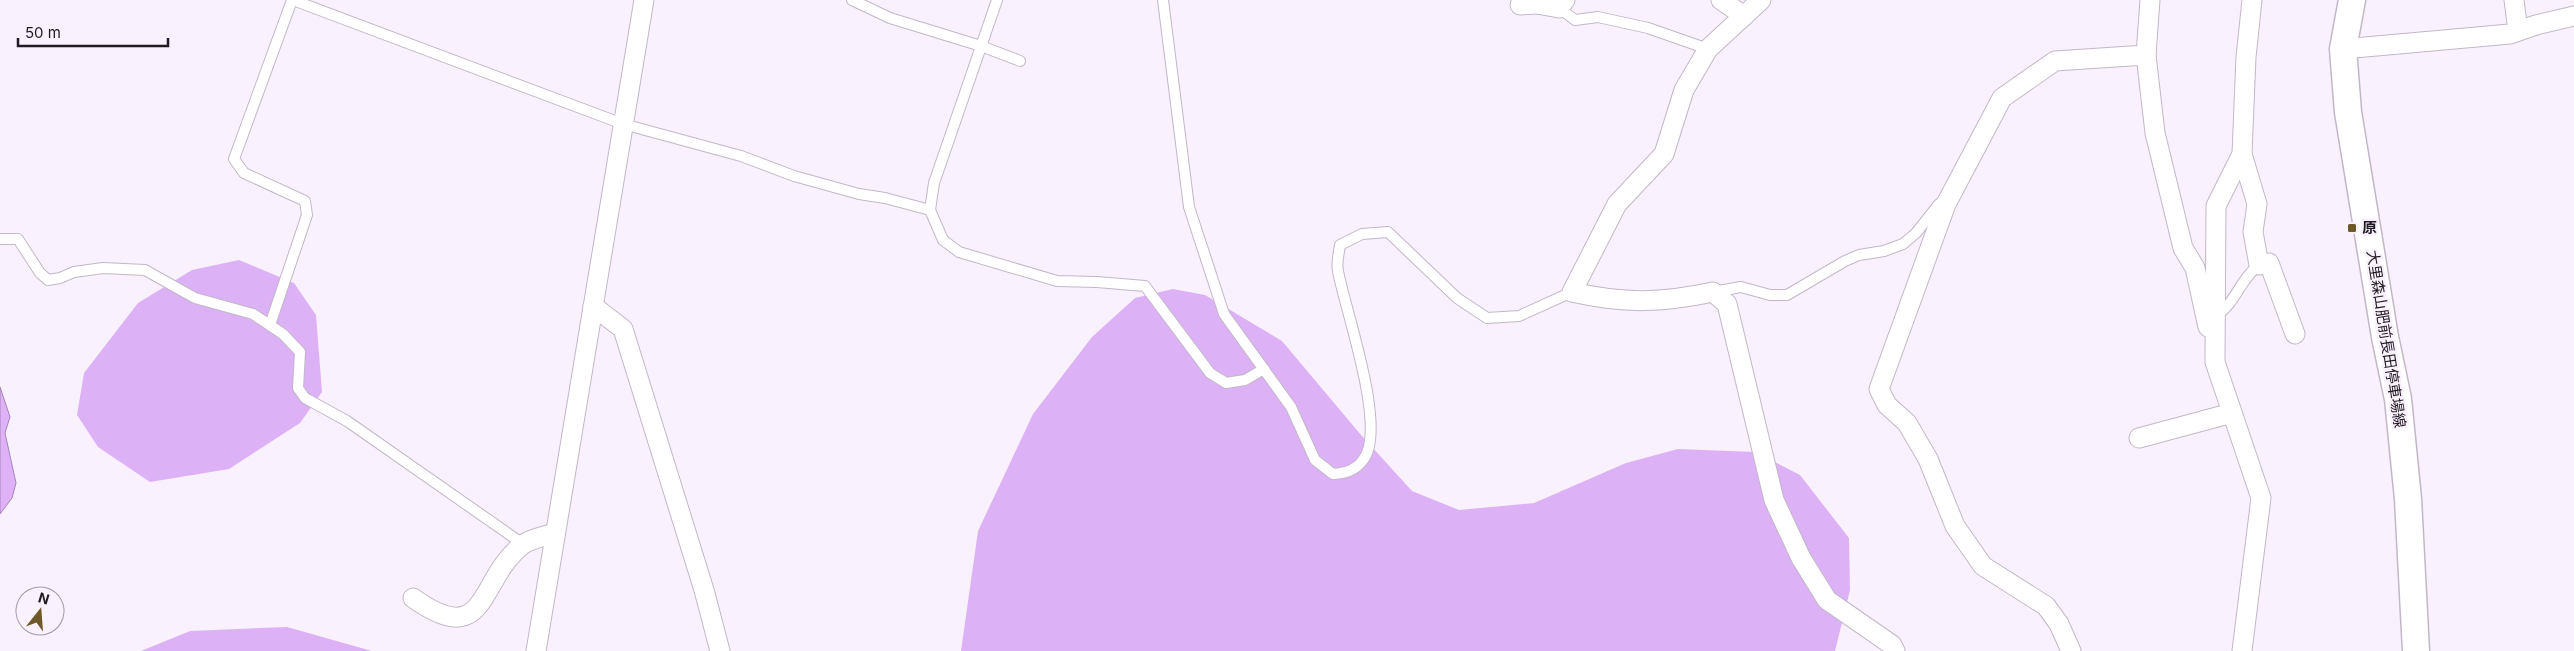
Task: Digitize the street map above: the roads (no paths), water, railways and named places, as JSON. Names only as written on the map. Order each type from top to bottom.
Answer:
[{"type":"main road","name":"大里森山肥前長田停車場線","points":[[2352,0],[2343,49],[2348,112],[2385,337],[2398,399],[2408,499],[2416,651]]},
{"type":"street","points":[[536,651],[644,0]]},
{"type":"street","points":[[1720,0],[1744,16]]},
{"type":"street","points":[[1761,0],[1708,49],[1684,90],[1664,154],[1617,204],[1572,292],[1608,300],[1673,300],[1714,292],[1728,304],[1774,500],[1801,558],[1827,600],[1892,645],[1895,651]]},
{"type":"street","points":[[2150,0],[2146,55],[2155,133],[2183,248],[2195,268],[2215,362],[2261,498],[2242,651]]},
{"type":"street","points":[[2252,0],[2246,57],[2242,154],[2257,204],[2253,232],[2259,266],[2269,264],[2295,334]]},
{"type":"street","points":[[2514,0],[2518,31]]},
{"type":"street","points":[[1520,5],[1562,4]]},
{"type":"street","points":[[2343,49],[2510,34],[2574,16]]},
{"type":"street","points":[[2071,651],[2059,624],[2046,606],[1983,566],[1955,526],[1928,459],[1907,423],[1887,405],[1879,388],[1946,204],[2002,98],[2055,61],[2146,55]]},
{"type":"street","points":[[2215,362],[2216,206],[2242,154]]},
{"type":"street","points":[[594,306],[623,329],[704,590],[720,651]]},
{"type":"street","points":[[2139,438],[2232,413]]},
{"type":"street","points":[[413,598],[434,613],[451,619],[467,617],[479,607],[505,565],[523,544],[555,533]]},
{"type":"lane","points":[[270,325],[307,215],[305,201],[244,173],[234,159],[292,0],[623,124],[741,156],[794,176],[859,194],[930,210]]},
{"type":"lane","points":[[852,0],[890,18],[1020,60]]},
{"type":"lane","points":[[997,0],[934,183],[930,210],[944,240],[958,252],[1056,281],[1145,286],[1210,374],[1226,382],[1246,380],[1264,369]]},
{"type":"lane","points":[[1164,0],[1189,206],[1224,314],[1291,407],[1315,460],[1333,474],[1350,472],[1364,460],[1372,428],[1360,352],[1337,269],[1340,245],[1362,234],[1388,232],[1457,298],[1487,318],[1519,316],[1572,292]]},
{"type":"lane","points":[[1562,4],[1575,20],[1598,17],[1648,28],[1708,49]]},
{"type":"lane","points":[[1714,292],[1741,287],[1770,296],[1787,295],[1844,261],[1859,255],[1884,251],[1903,244],[1916,233],[1939,204],[1946,204]]},
{"type":"lane","points":[[0,239],[18,239],[48,280],[84,270],[145,270],[195,298],[253,314],[284,334],[300,352],[298,388],[305,398],[347,421],[523,544]]},
{"type":"lane","points":[[2216,316],[2224,311],[2249,272],[2259,266]]},
{"type":"place","name":"原","points":[[2352,228]]}]
